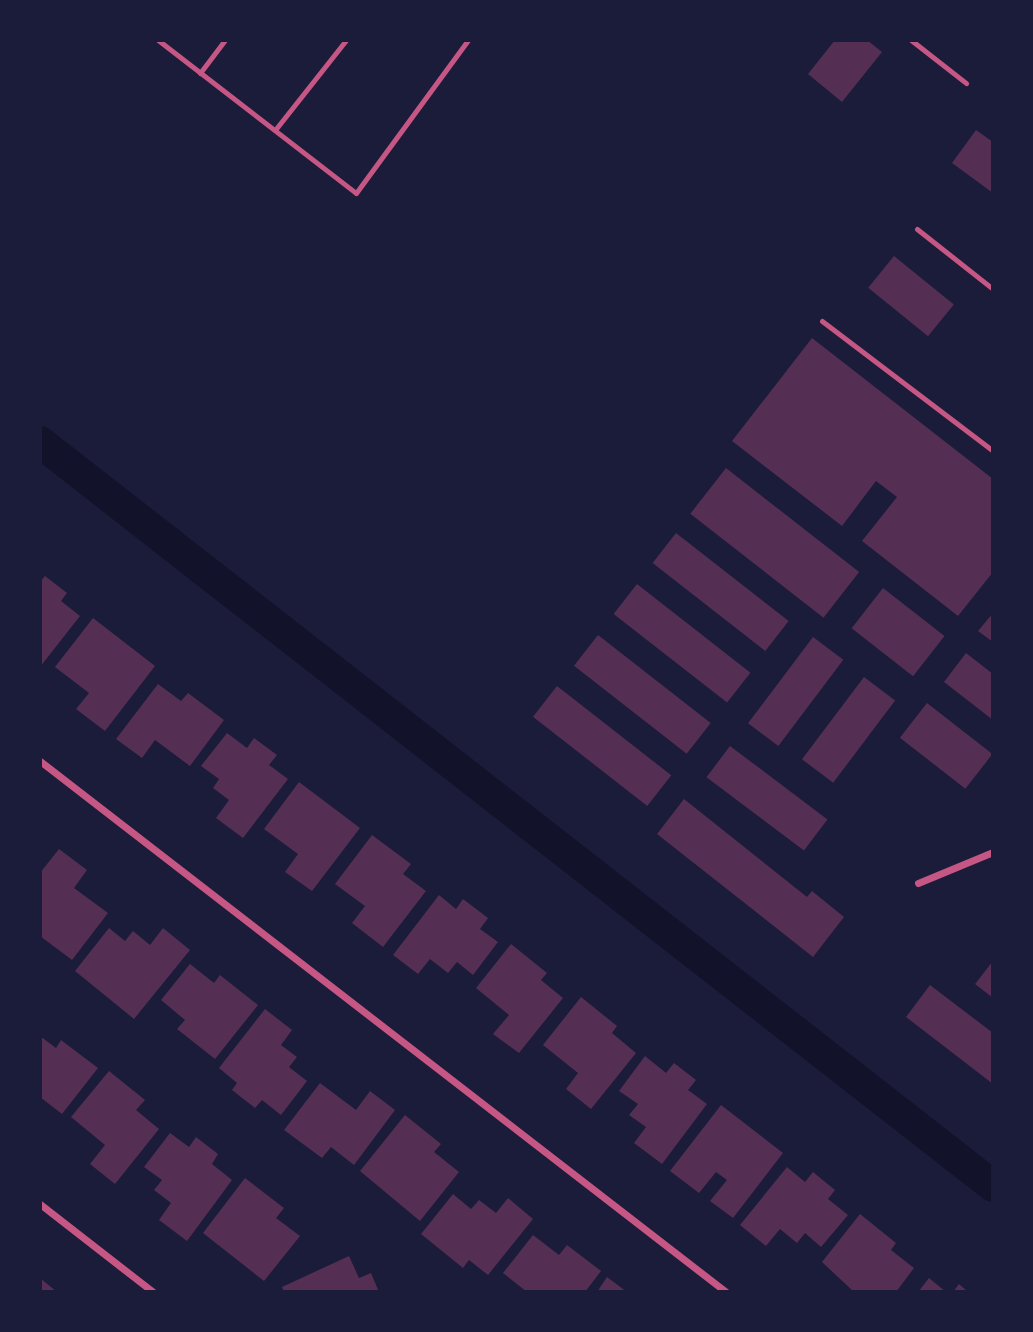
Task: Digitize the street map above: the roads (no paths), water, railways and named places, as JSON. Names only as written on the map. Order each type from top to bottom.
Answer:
[{"type":"street","points":[[40,761],[726,1292]]},
{"type":"street","points":[[918,883],[989,858],[993,852]]},
{"type":"street","points":[[40,1204],[153,1292]]},
{"type":"lane","points":[[158,40],[356,193],[468,40]]},
{"type":"lane","points":[[200,73],[225,40]]},
{"type":"lane","points":[[275,130],[346,40]]},
{"type":"lane","points":[[911,40],[966,83]]},
{"type":"lane","points":[[917,229],[993,289]]},
{"type":"lane","points":[[822,321],[993,451]]},
{"type":"waterway","points":[[40,442],[993,1186]]}]
